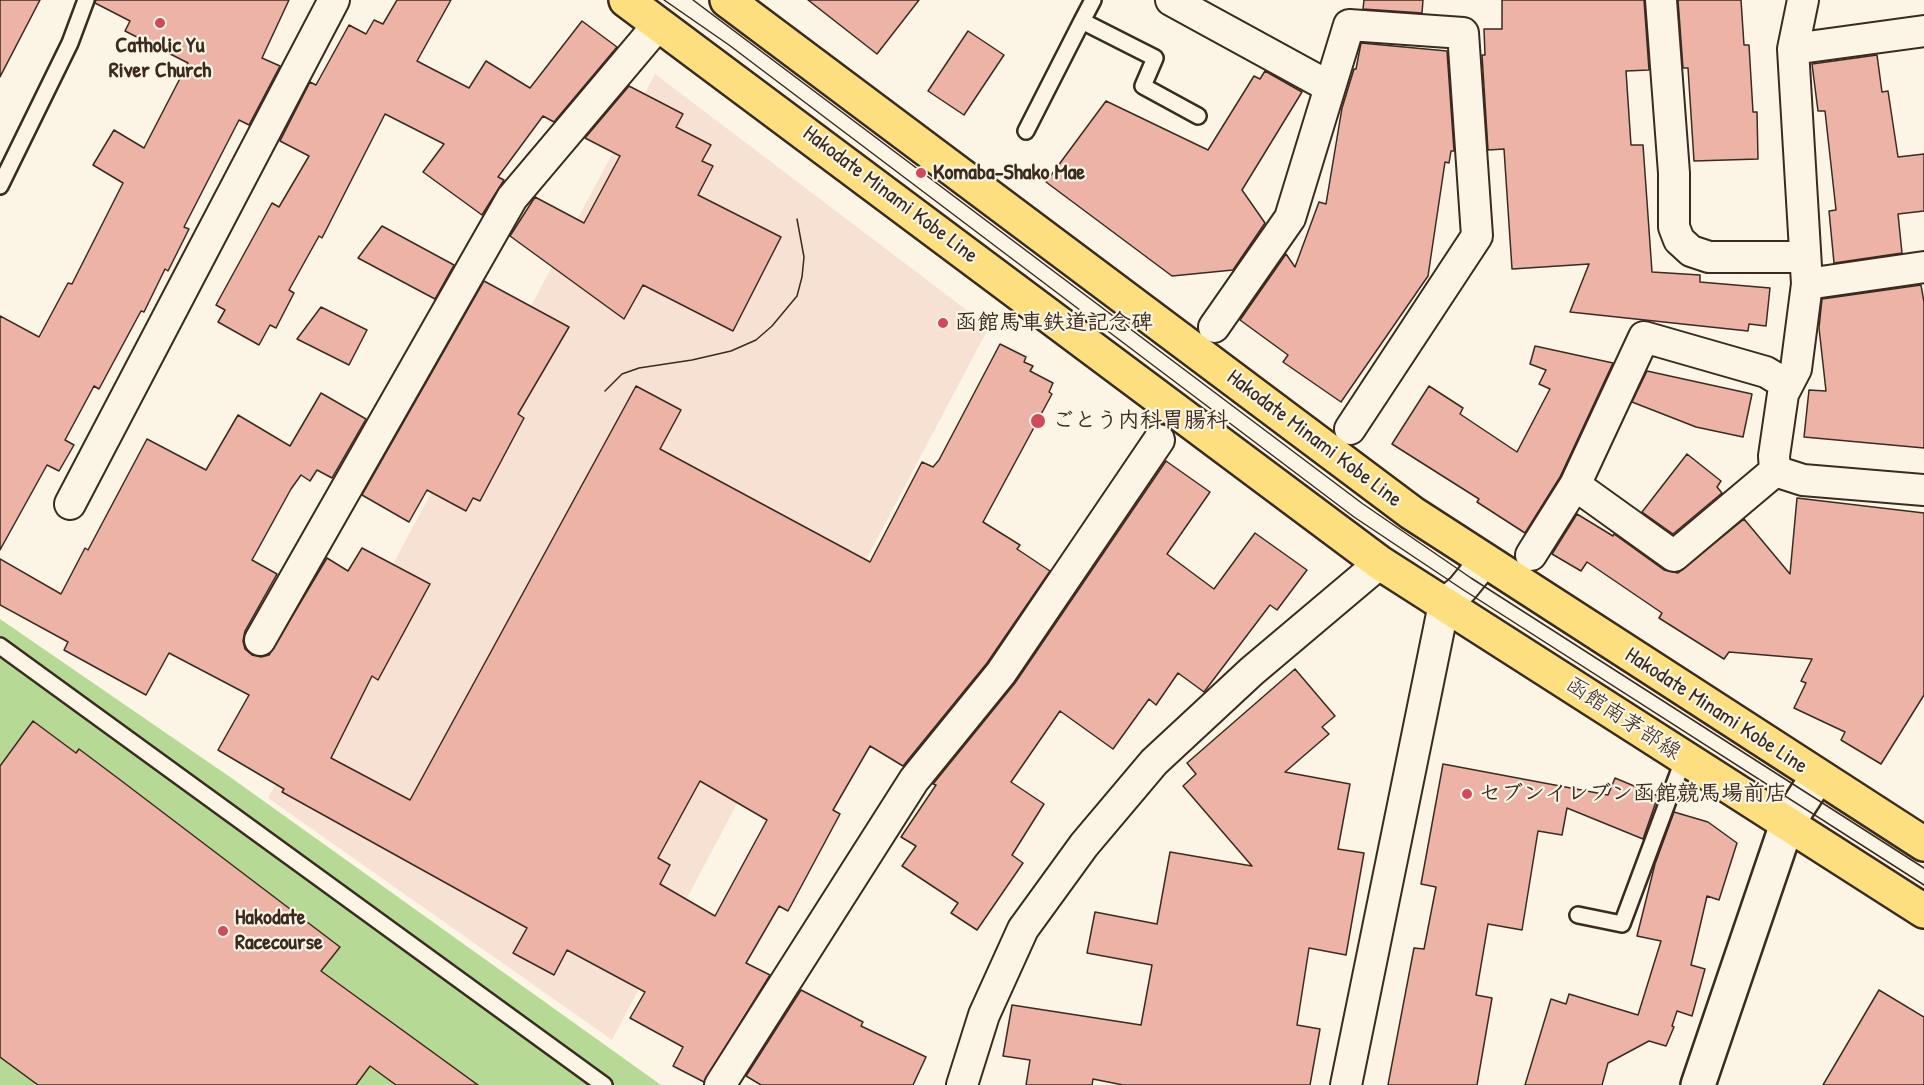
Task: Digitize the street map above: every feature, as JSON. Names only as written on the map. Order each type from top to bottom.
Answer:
[{"type":"main road","name":"Hakodate Minami Kobe Line","points":[[626,0],[818,141],[1380,563],[1444,604]]},
{"type":"main road","name":"Hakodate Minami Kobe Line","points":[[727,0],[1412,513],[1484,562],[1924,844]]},
{"type":"main road","name":"函館南茅部線","points":[[1444,604],[1924,911]]},
{"type":"street","points":[[70,504],[334,0]]},
{"type":"street","points":[[1171,0],[1328,86]]},
{"type":"street","points":[[1661,0],[1674,173],[1674,226],[1679,240],[1691,251],[1708,257],[1806,271],[1924,267]]},
{"type":"street","points":[[1775,471],[1774,456],[1786,384],[1796,369],[1806,271],[1793,49],[1803,0]]},
{"type":"street","points":[[260,640],[512,198],[658,25]]},
{"type":"street","points":[[1214,327],[1290,218],[1328,86],[1349,25],[1463,33],[1477,236],[1350,429]]},
{"type":"street","points":[[1793,49],[1924,31]]},
{"type":"street","points":[[1532,555],[1575,485],[1644,338],[1766,372],[1786,384]]},
{"type":"street","points":[[720,1085],[914,780],[1001,673],[1160,440]]},
{"type":"street","points":[[1575,485],[1674,556],[1775,471]]},
{"type":"street","points":[[1775,471],[1803,480],[1924,490]]},
{"type":"street","points":[[1346,1085],[1444,604],[1462,589],[1484,562]]},
{"type":"street","points":[[962,1085],[984,1015],[1023,929],[1084,845],[1154,762],[1252,671],[1380,563]]},
{"type":"street","points":[[1698,1085],[1787,824],[1818,776]]},
{"type":"lane","points":[[0,186],[70,44],[86,0]]},
{"type":"lane","points":[[1026,131],[1093,0]]},
{"type":"lane","points":[[1082,21],[1155,58],[1143,86],[1198,116]]},
{"type":"lane","points":[[0,646],[604,1085]]},
{"type":"lane","points":[[1578,915],[1622,924],[1684,758]]},
{"type":"shaded area","points":[[655,74],[989,327],[612,1040],[268,798]]},
{"type":"green space","name":"Hakodate Racecourse","points":[[0,619],[230,777],[661,1085],[0,1085]]},
{"type":"building","points":[[0,0],[40,0],[0,77]]},
{"type":"building","points":[[96,0],[289,0],[262,58],[280,66],[249,125],[239,120],[184,227],[189,229],[168,271],[165,269],[144,312],[141,311],[99,389],[94,386],[65,440],[74,445],[59,471],[47,465],[0,550],[0,316],[39,337],[68,283],[72,284],[123,183],[93,165],[114,130],[144,148],[188,63],[125,31],[130,21],[95,3]]},
{"type":"building","points":[[397,0],[451,0],[417,61],[469,88],[486,61],[530,88],[582,21],[617,47],[554,122],[543,116],[498,177],[504,180],[482,215],[423,172],[444,144],[385,114],[322,238],[319,236],[289,290],[294,293],[276,328],[270,325],[259,345],[218,322],[225,310],[216,305],[272,203],[279,207],[309,156],[280,141],[310,82],[316,85],[349,25],[366,34],[374,20],[383,24]]},
{"type":"building","points":[[808,0],[919,0],[877,54]]},
{"type":"building","points":[[1364,0],[1423,0],[1422,13],[1363,9]]},
{"type":"building","points":[[1502,0],[1644,0],[1649,70],[1626,71],[1631,145],[1643,145],[1652,272],[1700,275],[1700,282],[1770,288],[1766,326],[1749,324],[1748,331],[1570,312],[1589,264],[1512,269],[1504,149],[1488,150],[1482,55],[1485,55],[1484,29],[1502,29]]},
{"type":"building","points":[[1678,0],[1741,0],[1744,45],[1749,45],[1753,112],[1757,112],[1758,159],[1694,161],[1688,68],[1683,68]]},
{"type":"building","points":[[968,31],[1004,55],[964,115],[928,91]]},
{"type":"building","points":[[1361,43],[1447,51],[1454,151],[1451,151],[1449,163],[1445,162],[1428,276],[1341,402],[1283,362],[1288,355],[1240,320],[1286,254],[1295,267],[1319,202],[1326,204],[1342,108],[1354,69],[1356,69]]},
{"type":"building","points":[[1877,55],[1882,92],[1888,91],[1898,157],[1924,154],[1924,211],[1898,214],[1902,253],[1834,263],[1829,211],[1836,210],[1825,111],[1818,111],[1812,64]]},
{"type":"building","points":[[1265,71],[1302,92],[1242,190],[1265,223],[1233,270],[1172,276],[1046,182],[1106,101],[1208,150],[1254,76],[1260,79]]},
{"type":"building","points":[[629,86],[683,114],[676,127],[711,145],[702,161],[713,166],[698,195],[781,237],[733,331],[643,285],[624,319],[510,236],[535,197],[584,223],[620,156],[585,138]]},
{"type":"building","points":[[382,226],[454,265],[435,299],[358,258]]},
{"type":"building","points":[[484,281],[569,327],[518,414],[524,418],[480,501],[473,498],[466,511],[427,490],[409,522],[362,495]]},
{"type":"building","points":[[1921,285],[1924,302],[1924,448],[1804,437],[1809,390],[1826,391],[1819,328],[1822,299]]},
{"type":"building","points":[[321,307],[367,330],[349,365],[297,339]]},
{"type":"building","points":[[1000,344],[1026,357],[1024,362],[1033,366],[1030,371],[1053,383],[1049,392],[1052,394],[983,522],[1020,545],[1017,549],[1050,571],[987,663],[903,766],[870,746],[833,810],[840,814],[788,911],[779,906],[746,963],[770,975],[704,1082],[673,1066],[683,1047],[630,1018],[645,992],[567,950],[554,975],[513,953],[527,928],[282,792],[284,789],[218,750],[249,695],[169,653],[146,695],[64,650],[68,642],[0,605],[0,559],[61,594],[85,548],[88,550],[147,439],[206,470],[238,415],[290,446],[321,393],[366,419],[332,478],[317,470],[310,481],[301,475],[291,489],[252,560],[277,574],[245,631],[243,641],[245,649],[252,655],[261,657],[269,655],[327,558],[348,571],[362,548],[430,584],[378,680],[372,676],[331,758],[410,800],[636,386],[681,410],[660,449],[870,562],[922,462],[933,467],[939,460]],"holes":[[[700,781],[767,820],[715,916],[660,884],[670,865],[658,858]]]},
{"type":"building","points":[[1535,346],[1613,363],[1560,477],[1525,533],[1477,502],[1479,499],[1392,444],[1429,386],[1463,408],[1460,414],[1517,452],[1550,389],[1539,384],[1546,370],[1530,364]]},
{"type":"building","points":[[1647,371],[1752,394],[1743,437],[1696,427],[1632,402]]},
{"type":"building","points":[[1687,454],[1721,481],[1717,487],[1722,493],[1673,534],[1642,512]]},
{"type":"building","points":[[1166,461],[1210,492],[1167,554],[1214,589],[1255,533],[1307,570],[1277,610],[1270,605],[1204,692],[1178,673],[1156,705],[1149,699],[1113,749],[1060,711],[1011,782],[1044,804],[1012,855],[1023,863],[977,930],[951,913],[958,903],[902,866],[916,846],[901,837],[936,785],[933,784],[1015,683]]},
{"type":"building","points":[[1797,498],[1924,513],[1924,695],[1881,764],[1841,740],[1845,732],[1794,708],[1806,683],[1801,681],[1812,659],[1729,652],[1724,659],[1659,618],[1662,613],[1587,562],[1581,571],[1552,554],[1577,514],[1613,536],[1614,534],[1664,570],[1678,573],[1744,519],[1790,574]]},
{"type":"building","points":[[1295,669],[1335,716],[1322,727],[1329,734],[1285,772],[1350,784],[1338,849],[1364,853],[1346,955],[1309,948],[1297,1025],[1320,1029],[1310,1085],[1123,1085],[1093,1079],[1092,1085],[1026,1085],[1030,1060],[1003,1056],[1012,1005],[1141,1025],[1152,965],[1087,953],[1095,912],[1157,924],[1170,852],[1252,866],[1183,786],[1196,774],[1187,763]]},
{"type":"building","name":"Hakodate Racecourse","points":[[33,721],[76,753],[79,749],[340,947],[321,971],[478,1085],[396,1085],[370,1066],[356,1085],[38,1085],[0,1057],[0,766]]},
{"type":"building","points":[[1443,764],[1608,795],[1615,778],[1658,796],[1643,839],[1567,808],[1562,835],[1538,831],[1522,930],[1488,924],[1476,995],[1492,998],[1477,1085],[1388,1085],[1414,948],[1424,949],[1436,887],[1421,884]]},
{"type":"building","points":[[1674,812],[1708,822],[1737,843],[1719,900],[1707,896],[1691,965],[1705,969],[1692,1016],[1677,1011],[1672,1026],[1674,1027],[1666,1046],[1649,1041],[1608,1063],[1602,1085],[1525,1085],[1551,999],[1566,1004],[1569,994],[1638,1015],[1661,941],[1637,936],[1655,864]]},
{"type":"building","points":[[801,990],[863,1022],[861,1026],[926,1057],[913,1085],[761,1085],[746,1076]]},
{"type":"building","points":[[1879,990],[1924,1017],[1924,1085],[1823,1085]]},
{"type":"tram line","points":[[664,0],[729,45],[1354,517],[1462,589],[1924,885]]},
{"type":"tram line","points":[[693,0],[1363,504],[1471,578],[1924,868]]},
{"type":"tram line","points":[[605,391],[622,374],[639,368],[731,351],[756,340],[772,326],[797,296],[802,277],[804,257],[797,219]]},
{"type":"place","name":"Catholic Yu River Church","points":[[160,23]]},
{"type":"place","name":"Komaba-Shako Mae","points":[[921,173]]},
{"type":"place","name":"函館馬車鉄道記念碑","points":[[943,323]]},
{"type":"place","name":"ごとう内科胃腸科","points":[[1038,421]]},
{"type":"place","name":"セブンイレブン函館競馬場前店","points":[[1467,794]]},
{"type":"place","name":"Hakodate Racecourse","points":[[223,931]]}]
